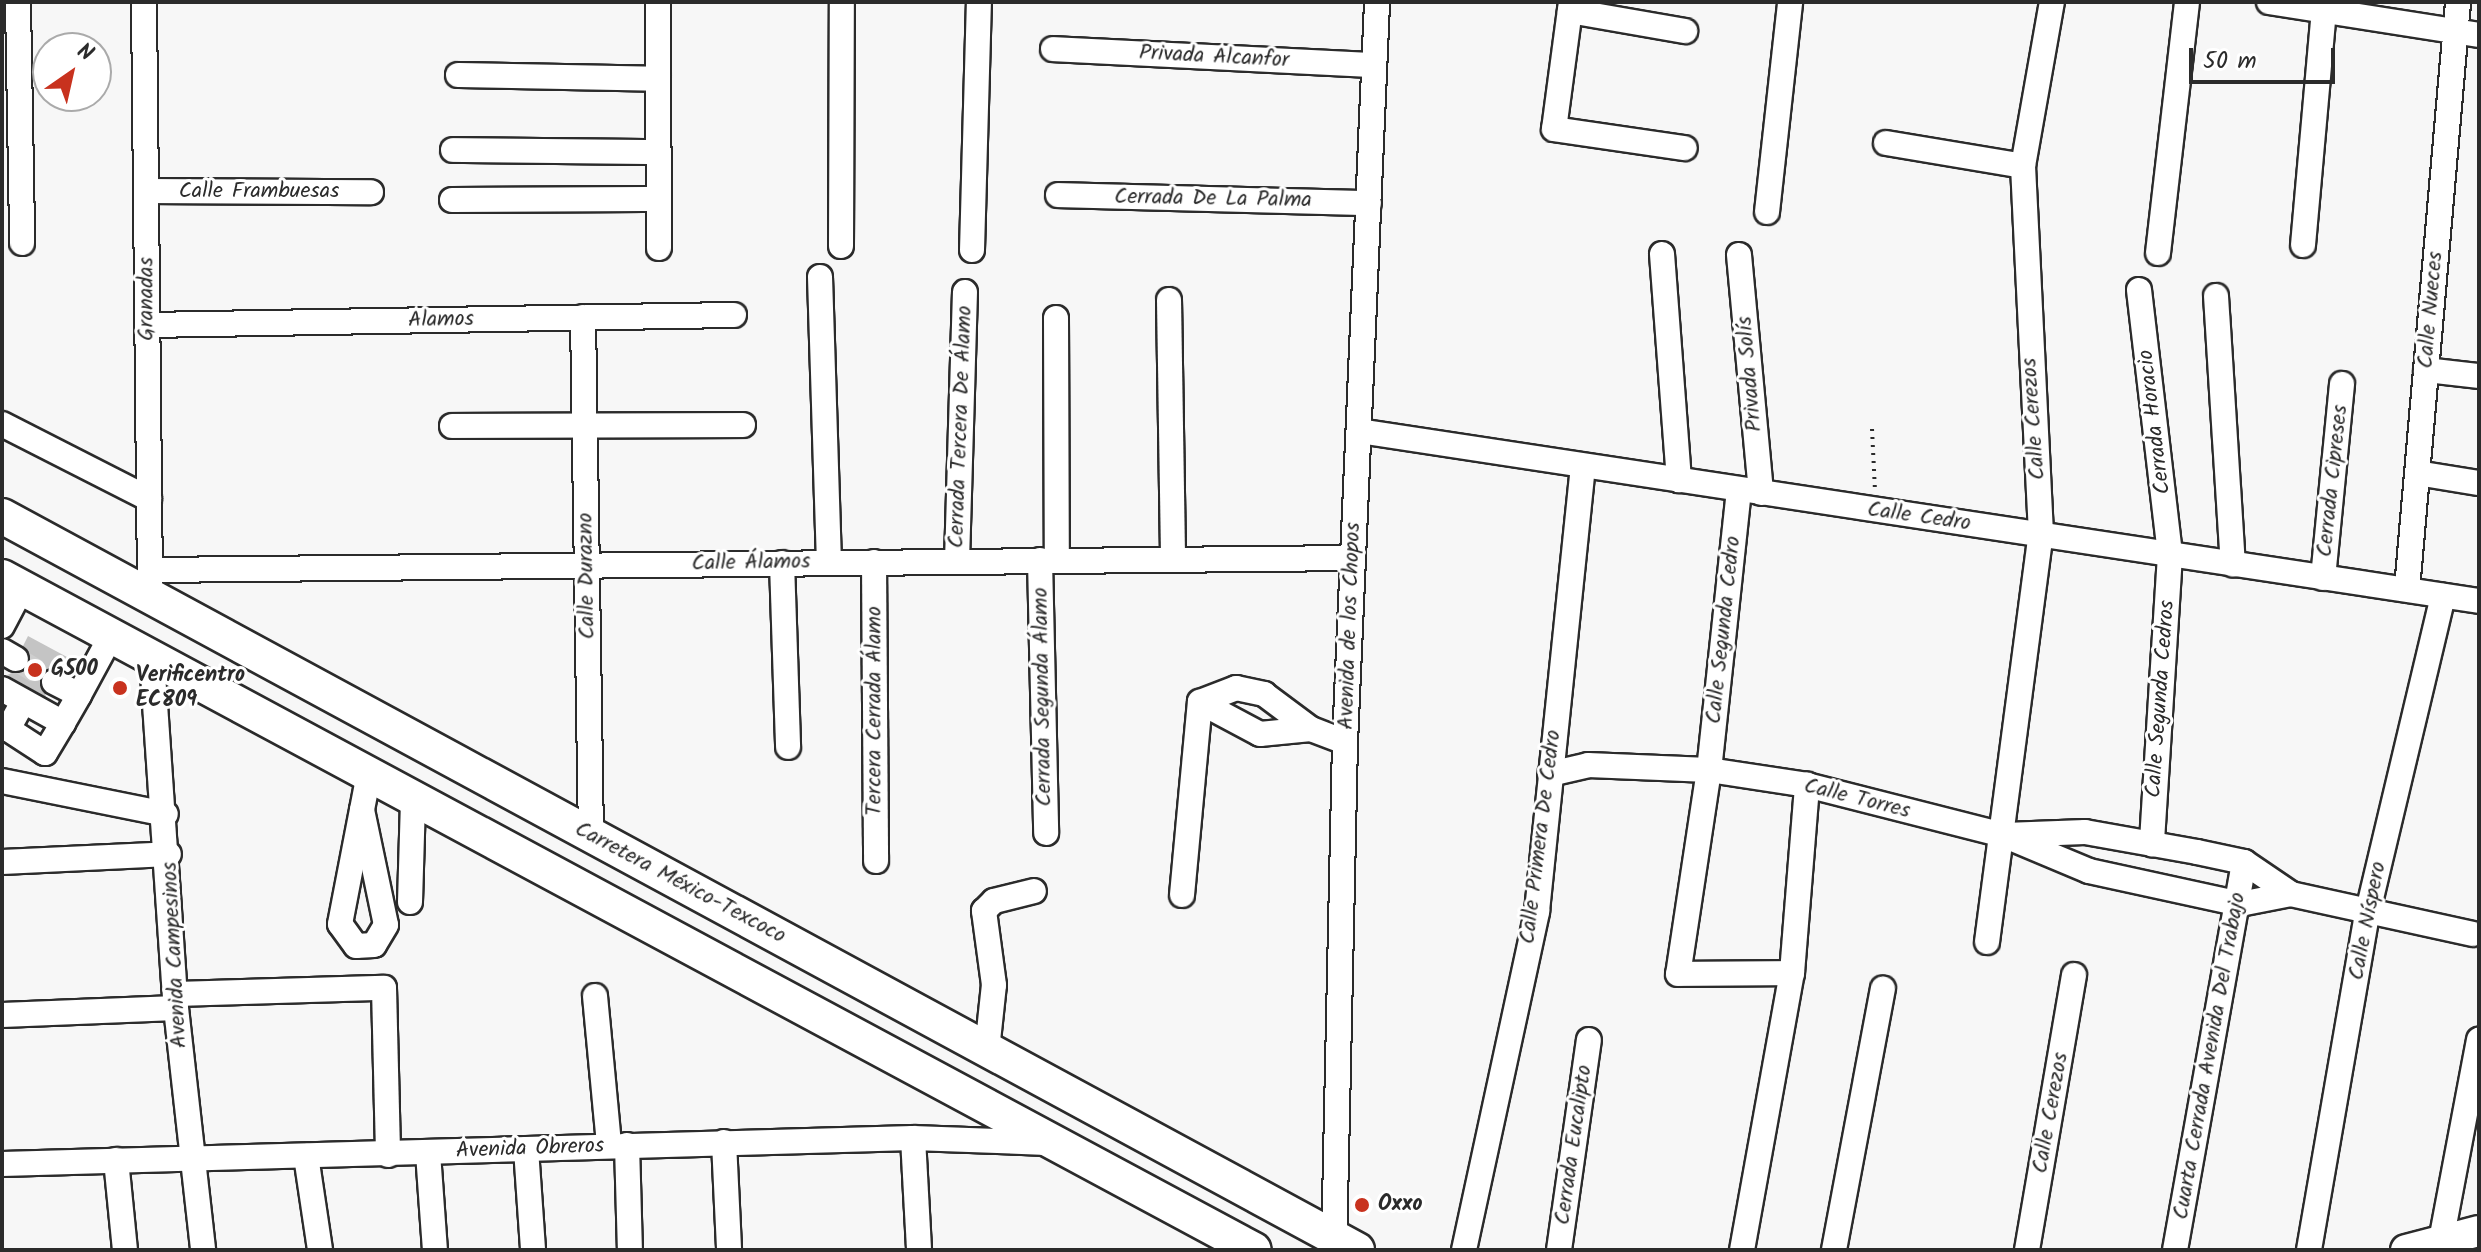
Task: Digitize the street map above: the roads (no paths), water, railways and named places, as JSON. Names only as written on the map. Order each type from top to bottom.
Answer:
[{"type":"highway","name":"Carretera México-Texcoco","points":[[2,516],[150,583],[591,835],[1342,1246]]},
{"type":"highway","points":[[12,582],[1254,1250]]},
{"type":"main road","points":[[2419,1247],[2479,1231]]},
{"type":"street","points":[[18,2],[22,243]]},
{"type":"street","name":"Granadas","points":[[144,2],[150,583]]},
{"type":"street","points":[[658,2],[659,248]]},
{"type":"street","points":[[841,246],[842,2]]},
{"type":"street","points":[[972,250],[979,2]]},
{"type":"street","name":"Avenida de los Chopos","points":[[1342,1246],[1345,742],[1377,2]]},
{"type":"street","points":[[1767,212],[1790,2]]},
{"type":"street","name":"Calle Cerezos","points":[[1987,942],[2041,534],[2023,166],[2052,2]]},
{"type":"street","points":[[2158,253],[2187,2]]},
{"type":"street","points":[[2269,2],[2324,11],[2365,10],[2467,33]]},
{"type":"street","name":"Calle Nueces","points":[[2407,589],[2426,370],[2467,33],[2458,2]]},
{"type":"street","points":[[1685,31],[1570,7],[1554,129],[1685,148]]},
{"type":"street","points":[[2303,245],[2324,11]]},
{"type":"street","name":"Privada Alcanfor","points":[[1053,49],[1374,65]]},
{"type":"street","points":[[458,75],[658,79]]},
{"type":"street","points":[[1886,143],[2023,166]]},
{"type":"street","points":[[453,150],[658,152]]},
{"type":"street","name":"Calle Frambuesas","points":[[146,191],[371,192]]},
{"type":"street","name":"Cerrada De La Palma","points":[[1058,195],[1369,203]]},
{"type":"street","points":[[452,200],[659,199]]},
{"type":"street","points":[[1662,254],[1679,480]]},
{"type":"street","name":"Privada Solís","points":[[1739,255],[1750,491]]},
{"type":"street","points":[[820,277],[829,562]]},
{"type":"street","name":"Cerrada Horacio","points":[[2139,290],[2170,555]]},
{"type":"street","name":"Cerrada Tercera De Álamo","points":[[957,561],[965,292]]},
{"type":"street","points":[[2216,296],[2233,564]]},
{"type":"street","points":[[1169,300],[1173,559]]},
{"type":"street","name":"Alamos","points":[[147,325],[734,315]]},
{"type":"street","name":"Calle Durazno","points":[[583,317],[591,835]]},
{"type":"street","name":"Cerrada Segunda Álamo","points":[[1046,833],[1048,560],[1056,318]]},
{"type":"street","points":[[2426,370],[2479,376]]},
{"type":"street","name":"Cerrada Cipreses","points":[[2323,578],[2342,384]]},
{"type":"street","points":[[2,424],[149,499]]},
{"type":"street","points":[[452,426],[743,425]]},
{"type":"street","name":"Calle Cedro","points":[[1359,431],[2479,601]]},
{"type":"street","name":"Calle Primera De Cedro","points":[[1464,1250],[1537,911],[1583,466]]},
{"type":"street","points":[[2417,473],[2479,483]]},
{"type":"street","name":"Calle Segunda Cedro","points":[[1709,770],[1750,491]]},
{"type":"street","name":"Calle Segunda Cedros","points":[[2152,844],[2170,555]]},
{"type":"street","name":"Calle Álamos","points":[[150,583],[587,565],[1353,558]]},
{"type":"street","name":"Tercera Cerrada Álamo","points":[[874,562],[876,861]]},
{"type":"street","points":[[782,563],[788,747]]},
{"type":"street","points":[[2,626],[12,582]]},
{"type":"street","name":"Calle Níspero","points":[[2309,1250],[2367,915],[2443,596]]},
{"type":"street","points":[[23,702],[8,729],[45,753],[111,636]]},
{"type":"street","name":"Avenida Campesinos","points":[[152,660],[169,854],[176,1001],[203,1250]]},
{"type":"street","points":[[54,682],[79,695]]},
{"type":"street","points":[[1200,702],[1236,688],[1264,694],[1311,729],[1345,742]]},
{"type":"street","points":[[2,689],[63,723]]},
{"type":"street","points":[[1200,702],[1260,734],[1311,729]]},
{"type":"street","points":[[1182,895],[1200,702]]},
{"type":"street","name":"Calle Torres","points":[[1550,774],[1588,765],[1709,770],[1807,785],[2003,835],[2089,871],[2240,904],[2291,894]]},
{"type":"street","points":[[1709,770],[1678,974],[1792,973]]},
{"type":"street","points":[[362,810],[386,925],[374,945],[356,946],[340,924],[362,810],[369,774]]},
{"type":"street","points":[[2,781],[166,814]]},
{"type":"street","points":[[1742,1250],[1792,973],[1807,785]]},
{"type":"street","points":[[410,902],[413,798]]},
{"type":"street","name":"Calle Torres","points":[[2003,835],[2085,832],[2244,862],[2291,894],[2367,915],[2477,935]]},
{"type":"street","points":[[2,862],[169,854]]},
{"type":"street","name":"Cuarta Cerrada Avenida Del Trabajo","points":[[2175,1250],[2240,904],[2244,862]]},
{"type":"street","points":[[987,1050],[994,985],[984,911],[994,901],[1034,891]]},
{"type":"street","name":"Calle Cerezos","points":[[2027,1250],[2074,975]]},
{"type":"street","points":[[2,1015],[384,988],[388,1155]]},
{"type":"street","points":[[1834,1250],[1883,989]]},
{"type":"street","points":[[595,996],[618,1145],[630,1250]]},
{"type":"street","name":"Cerrada Eucalipto","points":[[1559,1250],[1589,1040]]},
{"type":"street","points":[[2419,1247],[2479,1040]]},
{"type":"street","points":[[913,1138],[919,1250]]},
{"type":"street","name":"Avenida Obreros","points":[[2,1164],[192,1161],[618,1145],[913,1138],[1059,1144]]},
{"type":"street","points":[[724,1142],[729,1250]]},
{"type":"street","points":[[526,1149],[533,1250]]},
{"type":"street","points":[[428,1153],[435,1250]]},
{"type":"street","points":[[306,1156],[320,1250]]},
{"type":"street","points":[[116,1160],[125,1250]]},
{"type":"tunnel","points":[[16,659],[54,682]]},
{"type":"place","name":"G500","points":[[35,670]]},
{"type":"place","name":"Verificentro EC809","points":[[120,688]]},
{"type":"place","name":"Oxxo","points":[[1362,1205]]}]
